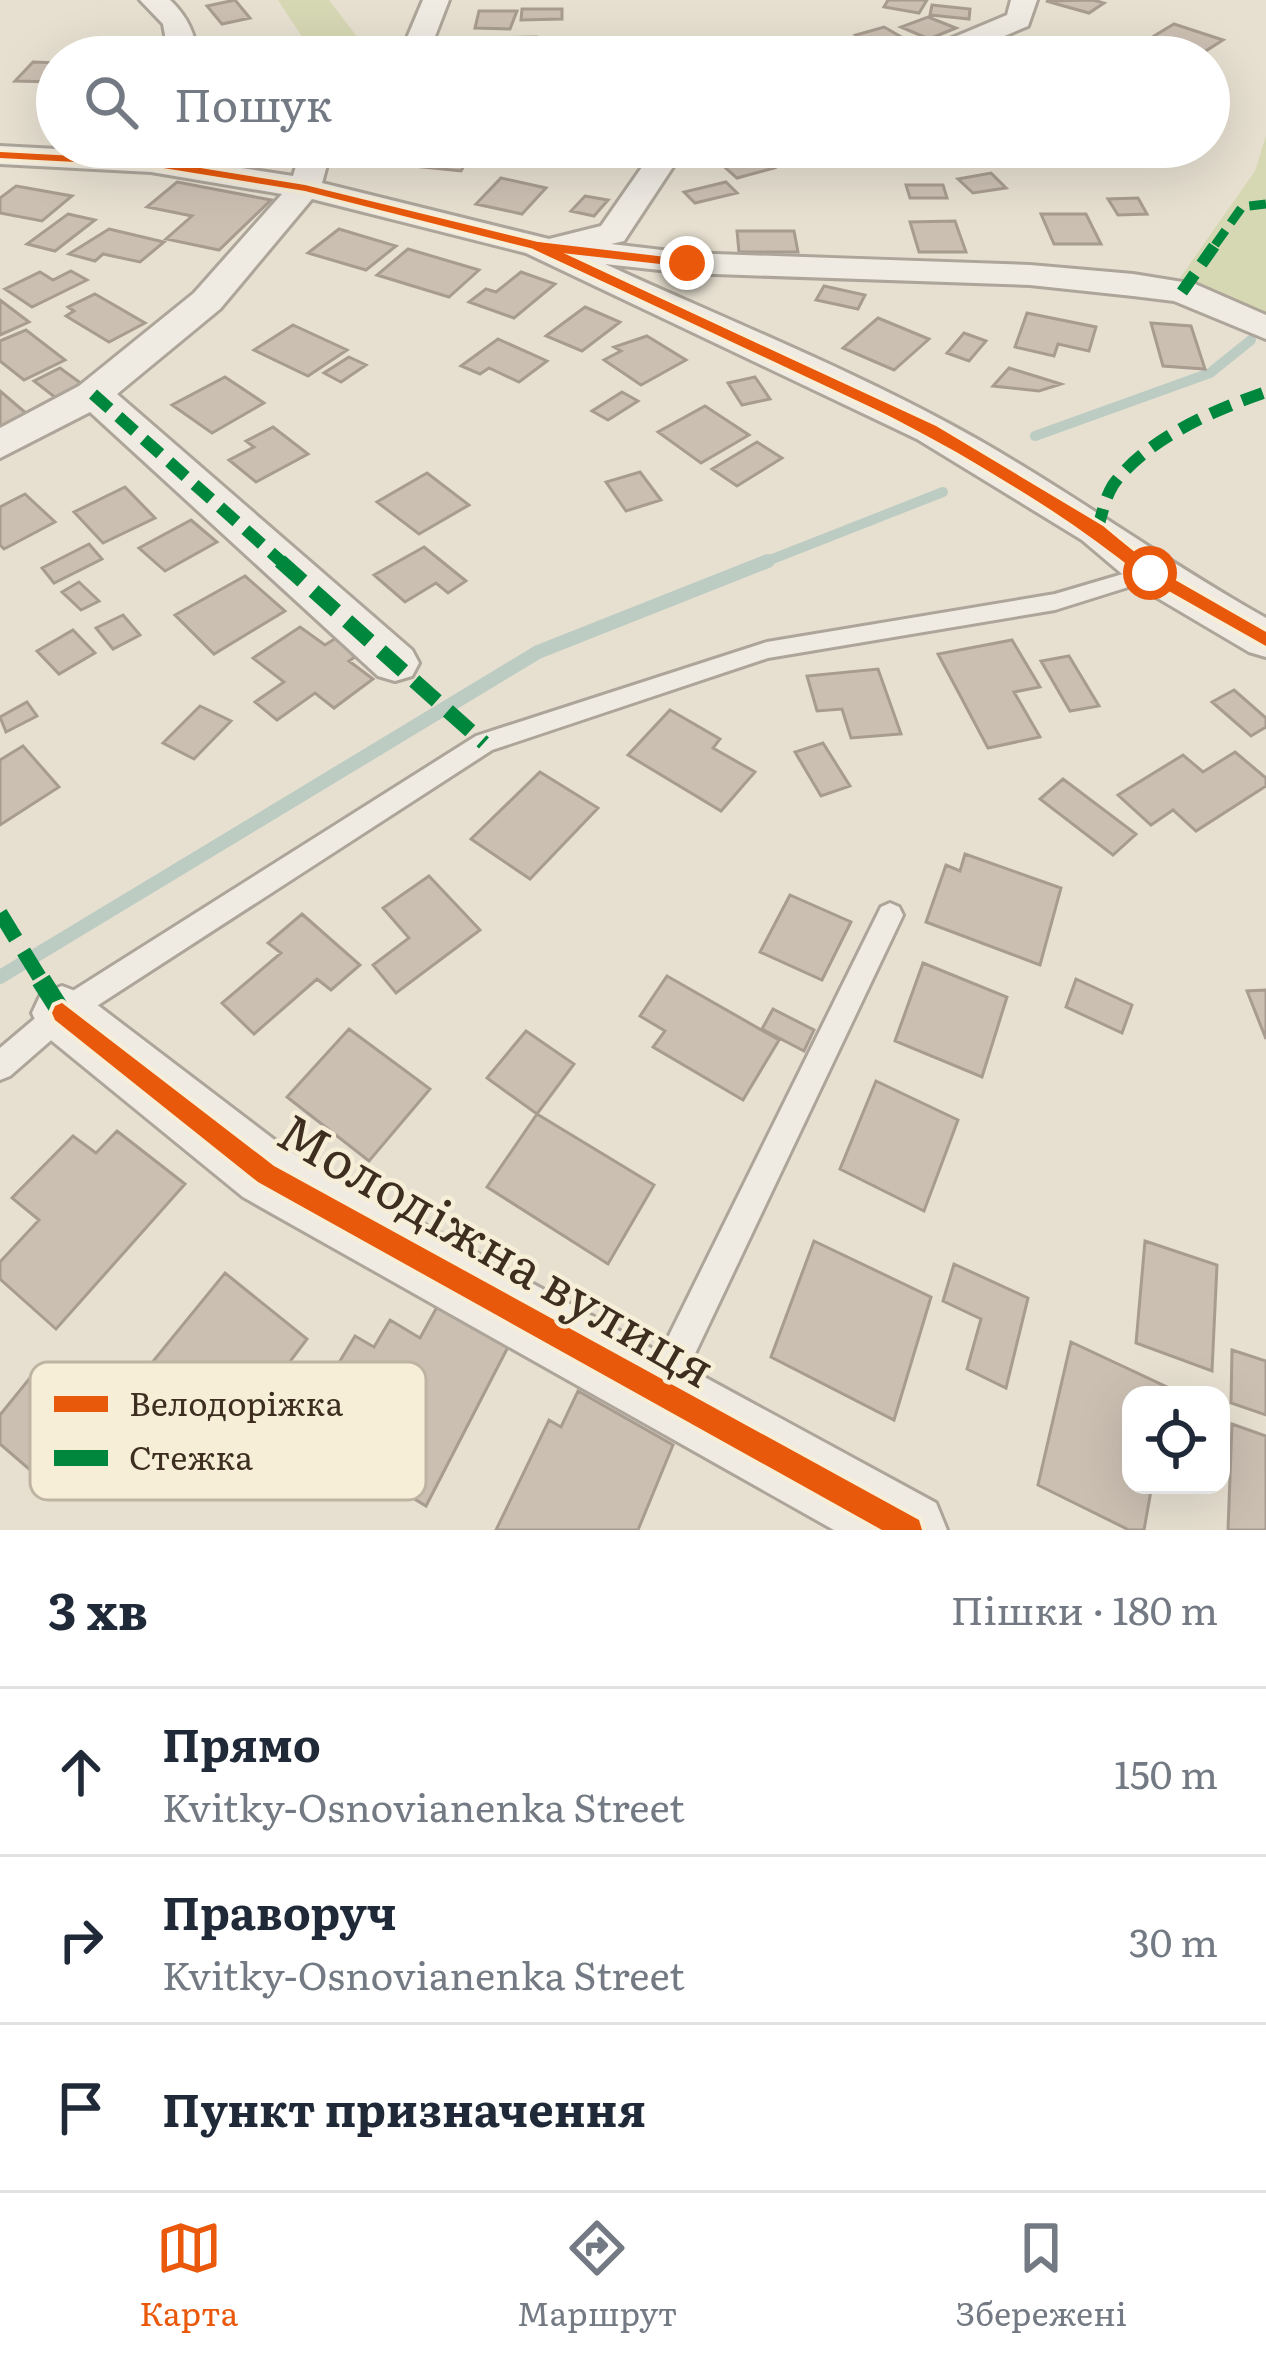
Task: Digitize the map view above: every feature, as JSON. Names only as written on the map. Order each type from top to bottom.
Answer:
[{"type":"street","points":[[153,0],[165,6],[182,36]]},
{"type":"street","points":[[421,36],[436,0]]},
{"type":"street","points":[[981,36],[1019,20],[1024,0]]},
{"type":"street","points":[[0,155],[36,155]]},
{"type":"street","points":[[221,168],[538,246],[687,263],[1030,275],[1182,292],[1266,328]]},
{"type":"street","points":[[0,445],[93,394],[207,302],[305,188],[311,168]]},
{"type":"street","points":[[538,246],[612,234],[657,168]]},
{"type":"street","points":[[538,246],[931,430],[1097,530],[1150,573],[1266,640]]},
{"type":"street","points":[[93,394],[394,663]]},
{"type":"street","name":"Молодіжна вулиця","points":[[62,1013],[266,1174],[909,1530]]},
{"type":"lane","points":[[0,1066],[62,1013],[484,743],[767,650],[1054,602],[1150,573]]},
{"type":"lane","points":[[659,1392],[890,915]]},
{"type":"green space","points":[[278,0],[329,0],[356,36],[302,36]]},
{"type":"green space","points":[[1266,136],[1266,314],[1180,278],[1255,171]]},
{"type":"building","points":[[235,0],[250,18],[222,24],[207,6]]},
{"type":"building","points":[[888,0],[927,0],[919,13],[884,7]]},
{"type":"building","points":[[1046,1],[1104,3],[1089,13]]},
{"type":"building","points":[[932,5],[970,9],[969,19],[930,15]]},
{"type":"building","points":[[522,9],[562,9],[562,19],[521,20]]},
{"type":"building","points":[[479,11],[517,11],[510,29],[475,28]]},
{"type":"building","points":[[928,17],[956,28],[922,36],[901,27]]},
{"type":"building","points":[[1174,24],[1211,36],[1154,36]]},
{"type":"building","points":[[884,27],[900,36],[858,36]]},
{"type":"building","points":[[33,62],[36,62],[36,82],[15,81]]},
{"type":"building","points":[[726,168],[774,168],[737,178]]},
{"type":"building","points":[[991,173],[1006,188],[973,193],[958,179]]},
{"type":"building","points":[[501,178],[546,188],[522,214],[476,204]]},
{"type":"building","points":[[177,182],[271,200],[219,250],[166,239],[192,216],[147,207]]},
{"type":"building","points":[[726,182],[737,193],[695,203],[684,192]]},
{"type":"building","points":[[906,185],[943,185],[947,198],[910,198]]},
{"type":"building","points":[[16,186],[72,196],[42,221],[0,213],[0,198]]},
{"type":"building","points":[[585,196],[608,200],[594,216],[571,211]]},
{"type":"building","points":[[1138,198],[1147,214],[1118,215],[1108,199]]},
{"type":"building","points":[[68,214],[95,220],[55,251],[27,244]]},
{"type":"building","points":[[1041,214],[1086,214],[1101,244],[1054,244]]},
{"type":"building","points":[[955,221],[966,252],[919,252],[910,222]]},
{"type":"building","points":[[109,229],[164,242],[140,262],[103,254],[95,261],[69,254]]},
{"type":"building","points":[[339,229],[396,246],[366,270],[308,253]]},
{"type":"building","points":[[737,231],[794,231],[798,252],[739,252]]},
{"type":"building","points":[[408,249],[479,270],[449,297],[377,275]]},
{"type":"building","points":[[71,271],[87,280],[32,307],[5,289],[40,272],[53,280]]},
{"type":"building","points":[[521,272],[555,284],[514,318],[469,302],[486,289],[496,292]]},
{"type":"building","points":[[824,286],[865,295],[858,309],[816,300]]},
{"type":"building","points":[[95,294],[145,323],[109,342],[66,316],[74,311],[68,307]]},
{"type":"building","points":[[0,300],[29,322],[0,335]]},
{"type":"building","points":[[585,307],[620,322],[582,351],[546,336]]},
{"type":"building","points":[[1027,313],[1096,327],[1089,351],[1058,344],[1054,356],[1015,347]]},
{"type":"building","points":[[878,318],[929,339],[894,370],[843,348]]},
{"type":"building","points":[[1151,323],[1191,326],[1205,369],[1163,366]]},
{"type":"building","points":[[293,325],[347,350],[308,376],[254,350]]},
{"type":"building","points":[[26,330],[65,360],[24,380],[0,361],[0,341]]},
{"type":"building","points":[[964,333],[986,341],[969,361],[947,353]]},
{"type":"building","points":[[647,336],[686,360],[641,385],[604,360],[621,351],[614,347]]},
{"type":"building","points":[[498,339],[547,361],[519,382],[489,368],[480,374],[461,366]]},
{"type":"building","points":[[349,357],[366,365],[341,382],[324,373]]},
{"type":"building","points":[[60,368],[82,384],[56,398],[34,381]]},
{"type":"building","points":[[1009,368],[1061,384],[1039,391],[993,386]]},
{"type":"building","points":[[225,377],[264,403],[212,433],[172,405]]},
{"type":"building","points":[[755,377],[770,399],[742,405],[728,383]]},
{"type":"building","points":[[0,391],[27,414],[0,427]]},
{"type":"building","points":[[622,392],[638,401],[608,420],[592,411]]},
{"type":"building","points":[[705,406],[749,435],[701,463],[658,432]]},
{"type":"building","points":[[273,427],[308,454],[256,482],[229,460],[254,447],[246,441]]},
{"type":"building","points":[[757,442],[782,458],[737,486],[712,469]]},
{"type":"building","points":[[640,472],[661,500],[626,511],[606,482]]},
{"type":"building","points":[[427,473],[469,505],[419,534],[377,502]]},
{"type":"building","points":[[125,487],[155,518],[103,543],[74,512]]},
{"type":"building","points":[[25,494],[55,522],[4,549],[0,545],[0,507]]},
{"type":"building","points":[[191,520],[217,542],[165,571],[139,548]]},
{"type":"building","points":[[89,544],[102,559],[54,583],[42,568]]},
{"type":"building","points":[[424,547],[466,581],[448,593],[436,583],[405,602],[374,575]]},
{"type":"building","points":[[245,576],[285,611],[214,654],[175,615]]},
{"type":"building","points":[[79,582],[99,601],[81,610],[62,592]]},
{"type":"building","points":[[123,615],[140,635],[113,649],[96,628]]},
{"type":"building","points":[[300,627],[325,645],[336,638],[358,655],[349,661],[373,679],[334,708],[315,693],[277,720],[255,702],[284,682],[253,658]]},
{"type":"building","points":[[73,630],[95,653],[59,674],[37,651]]},
{"type":"building","points":[[1012,640],[1040,687],[1014,692],[1040,737],[988,748],[938,654]]},
{"type":"building","points":[[1069,656],[1099,706],[1070,711],[1041,661]]},
{"type":"building","points":[[878,669],[901,734],[851,738],[842,709],[817,711],[807,676]]},
{"type":"building","points":[[1234,690],[1266,718],[1266,727],[1251,736],[1212,702]]},
{"type":"building","points":[[27,702],[37,716],[6,732],[0,717]]},
{"type":"building","points":[[200,706],[231,721],[194,759],[163,743]]},
{"type":"building","points":[[670,710],[720,739],[713,748],[755,772],[721,811],[628,755]]},
{"type":"building","points":[[823,743],[850,786],[821,796],[795,752]]},
{"type":"building","points":[[23,746],[59,787],[0,825],[0,760]]},
{"type":"building","points":[[1235,752],[1266,778],[1266,786],[1196,831],[1173,810],[1151,825],[1118,795],[1183,755],[1203,772]]},
{"type":"building","points":[[540,772],[598,808],[530,879],[471,839]]},
{"type":"building","points":[[1063,779],[1136,834],[1113,855],[1040,799]]},
{"type":"building","points":[[965,854],[1061,888],[1040,965],[926,922],[946,865],[960,871]]},
{"type":"building","points":[[429,876],[480,930],[396,993],[373,965],[409,938],[383,908]]},
{"type":"building","points":[[790,895],[851,922],[822,980],[760,952]]},
{"type":"building","points":[[302,914],[360,965],[331,990],[317,979],[254,1034],[222,1003],[281,953],[268,943]]},
{"type":"building","points":[[923,963],[1007,997],[982,1077],[895,1041]]},
{"type":"building","points":[[667,976],[779,1040],[743,1100],[653,1047],[665,1031],[640,1016]]},
{"type":"building","points":[[1076,979],[1132,1005],[1122,1033],[1066,1007]]},
{"type":"building","points":[[1266,990],[1266,1039],[1247,991]]},
{"type":"building","points":[[773,1009],[814,1030],[804,1051],[762,1029]]},
{"type":"building","points":[[349,1029],[430,1089],[369,1161],[287,1097]]},
{"type":"building","points":[[526,1031],[574,1064],[537,1114],[487,1078]]},
{"type":"building","points":[[876,1081],[958,1120],[924,1211],[840,1169]]},
{"type":"building","points":[[537,1114],[654,1185],[608,1264],[487,1187]]},
{"type":"building","points":[[117,1131],[185,1184],[56,1329],[0,1279],[0,1262],[39,1220],[12,1198],[73,1136],[96,1153]]},
{"type":"building","points":[[814,1241],[931,1297],[894,1420],[771,1357]]},
{"type":"building","points":[[1145,1241],[1217,1265],[1212,1371],[1136,1343]]},
{"type":"building","points":[[954,1264],[1028,1298],[1006,1388],[967,1369],[981,1319],[943,1301]]},
{"type":"building","points":[[225,1273],[307,1339],[290,1362],[152,1362]]},
{"type":"building","points":[[437,1307],[508,1347],[426,1506],[416,1500],[426,1500],[426,1362],[340,1361],[355,1336],[374,1347],[390,1320],[420,1338]]},
{"type":"building","points":[[1071,1342],[1165,1386],[1122,1386],[1122,1494],[1150,1494],[1144,1530],[1129,1530],[1038,1485]]},
{"type":"building","points":[[1232,1350],[1266,1361],[1266,1415],[1231,1403]]},
{"type":"building","points":[[30,1378],[30,1470],[0,1444],[0,1415]]},
{"type":"building","points":[[578,1391],[673,1445],[638,1530],[496,1530],[549,1420],[561,1427]]},
{"type":"building","points":[[1232,1424],[1266,1436],[1266,1530],[1228,1530]]},
{"type":"waterway","points":[[1035,436],[1210,373],[1251,340]]},
{"type":"waterway","points":[[760,564],[943,492]]},
{"type":"waterway","points":[[0,977],[538,652],[768,561]]},
{"type":"marked path","points":[[1182,292],[1242,207],[1266,204]]},
{"type":"marked path","points":[[1097,530],[1113,486],[1142,457],[1206,417],[1266,392]]},
{"type":"marked path","points":[[93,394],[484,743]]},
{"type":"marked path","points":[[0,913],[62,1013]]},
{"type":"cycle path","points":[[0,155],[36,157]]},
{"type":"cycle path","points":[[182,168],[305,188],[538,246],[931,430],[1097,530],[1150,573],[1266,640]]},
{"type":"cycle path","points":[[62,1013],[266,1174],[909,1530]]},
{"type":"route","points":[[687,263],[538,246],[931,430],[1097,530],[1150,573]]}]
